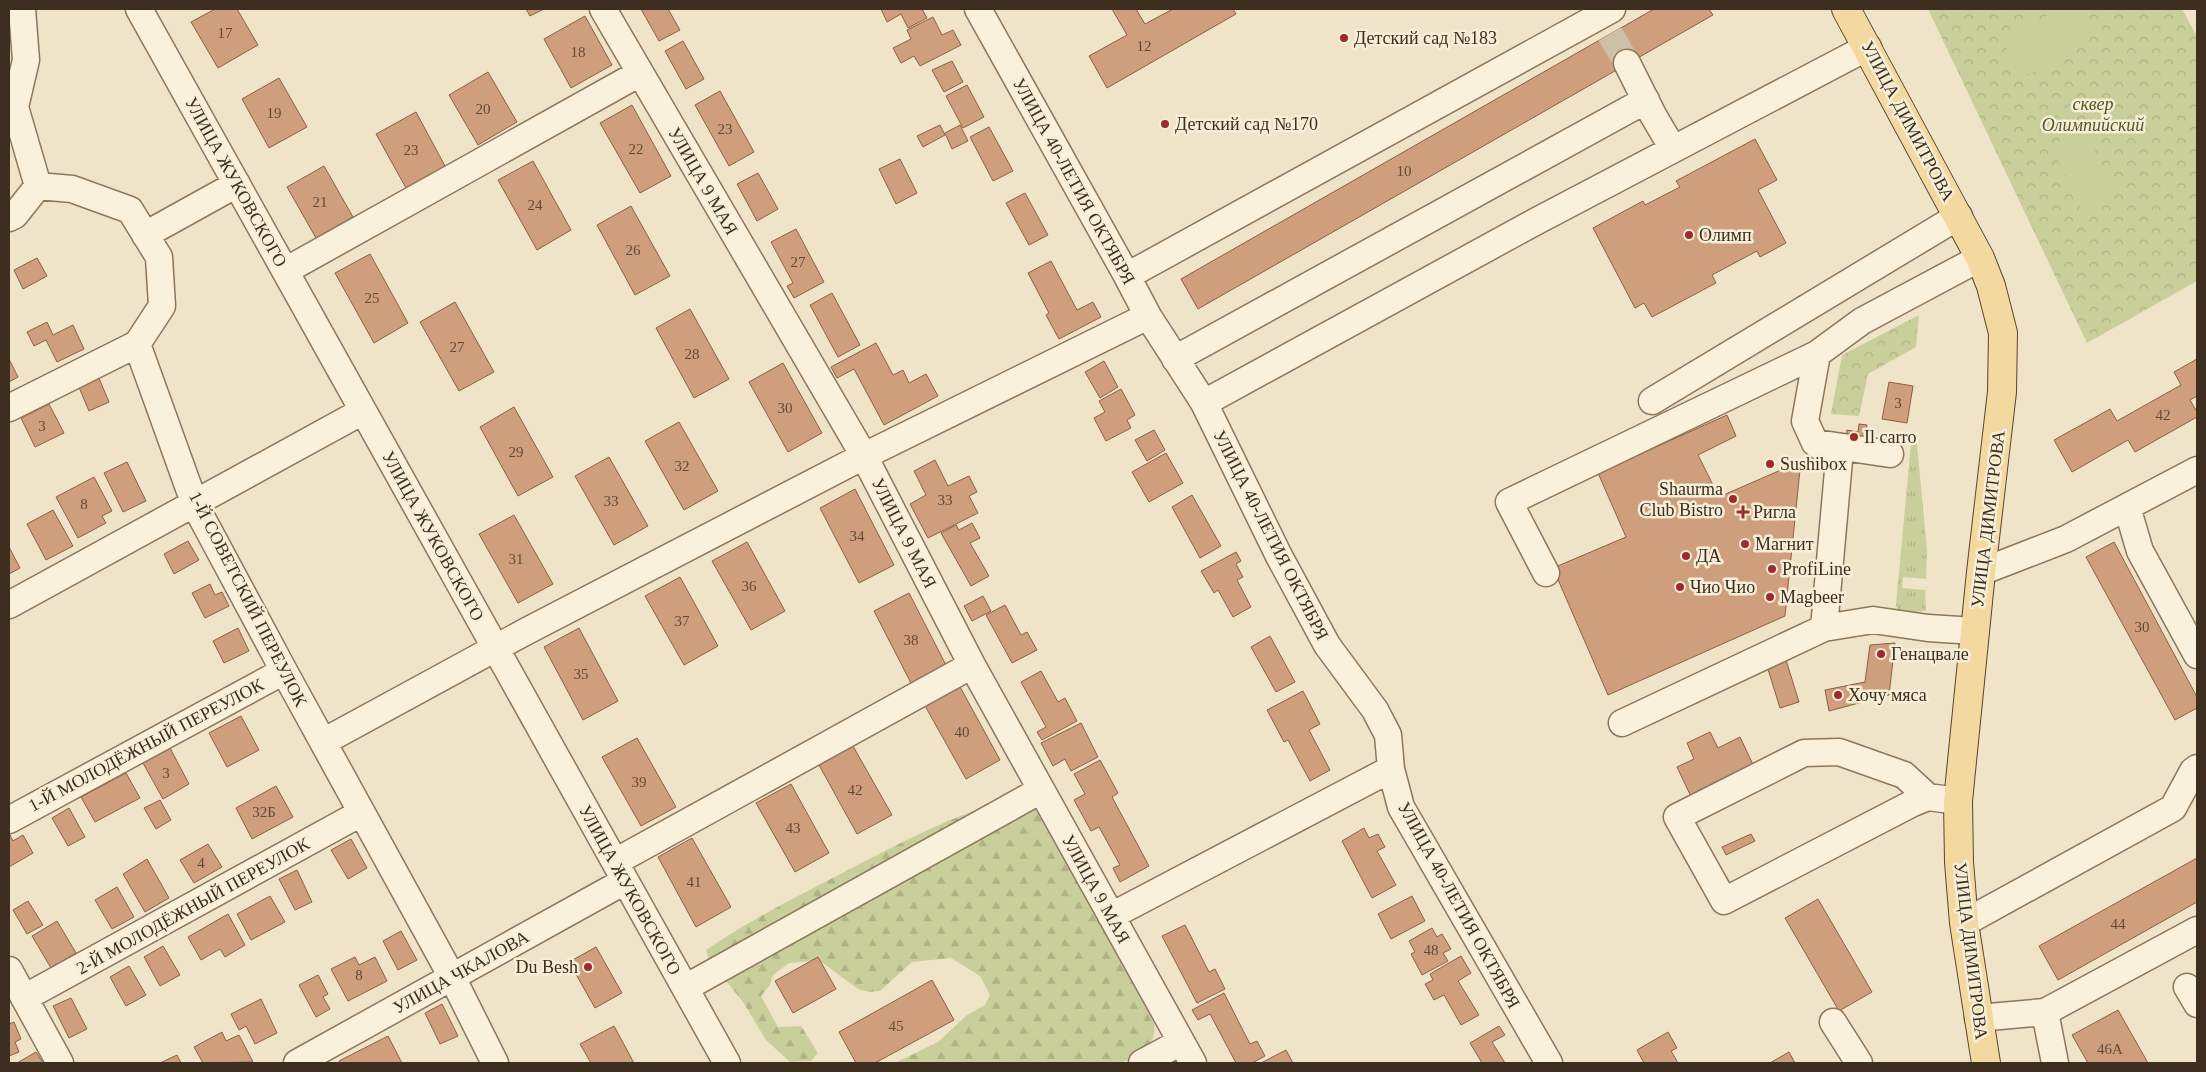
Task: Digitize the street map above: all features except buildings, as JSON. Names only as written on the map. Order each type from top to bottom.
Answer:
[{"type":"main road","name":"УЛИЦА ДИМИТРОВА","points":[[1846,9],[1980,258],[1991,286],[2003,333],[2002,392],[1981,572],[1958,802],[1959,862],[1964,923],[1986,1063]]},
{"type":"street","points":[[22,9],[26,60],[15,107],[38,186]]},
{"type":"street","name":"УЛИЦА ЖУКОВСКОГО","points":[[139,9],[727,1063]]},
{"type":"street","name":"УЛИЦА 9 МАЯ","points":[[603,9],[864,456],[972,665],[1187,1053]]},
{"type":"street","name":"УЛИЦА 40-ЛЕТИЯ ОКТЯБРЯ","points":[[978,9],[1148,316],[1204,403],[1279,556],[1327,645],[1375,710],[1388,735],[1391,769],[1401,807],[1549,1063]]},
{"type":"street","points":[[1127,276],[1608,19]]},
{"type":"street","points":[[1204,403],[1533,223],[1868,47]]},
{"type":"street","points":[[1627,63],[1673,149]]},
{"type":"street","points":[[285,271],[640,74]]},
{"type":"street","points":[[1175,359],[1646,100]]},
{"type":"street","points":[[146,235],[237,184]]},
{"type":"street","points":[[9,218],[15,215],[38,186]]},
{"type":"street","points":[[9,408],[137,344],[162,306],[159,257],[130,210],[72,189],[38,186]]},
{"type":"street","points":[[1652,401],[1959,216]]},
{"type":"street","points":[[1546,573],[1509,502],[1817,354],[1862,321],[1980,258]]},
{"type":"street","points":[[322,742],[495,648],[864,456],[1148,316]]},
{"type":"street","name":"1-Й СОВЕТСКИЙ ПЕРЕУЛОК","points":[[137,344],[196,505],[322,742],[452,977],[495,1063]]},
{"type":"street","points":[[1817,354],[1805,421],[1816,442],[1839,460],[1824,628]]},
{"type":"street","points":[[9,606],[196,505],[363,411]]},
{"type":"street","points":[[1816,442],[1890,454]]},
{"type":"street","points":[[1981,572],[2066,539],[2197,470]]},
{"type":"street","points":[[2127,507],[2140,551],[2197,655]]},
{"type":"street","points":[[1622,723],[1824,628],[1873,620],[1928,628],[1975,631]]},
{"type":"street","name":"УЛИЦА ЧКАЛОВА","points":[[296,1063],[452,977],[620,871],[972,665]]},
{"type":"street","name":"1-Й МОЛОДЁЖНЫЙ ПЕРЕУЛОК","points":[[9,820],[284,671]]},
{"type":"street","points":[[1928,797],[1904,775],[1839,752],[1804,753],[1677,817],[1724,901],[1913,803],[1928,797],[1958,802]]},
{"type":"street","points":[[1964,923],[2174,808],[2193,771],[2197,768]]},
{"type":"street","points":[[1111,916],[1391,769]]},
{"type":"street","points":[[685,988],[1041,790]]},
{"type":"street","name":"2-Й МОЛОДЁЖНЫЙ ПЕРЕУЛОК","points":[[24,998],[361,813]]},
{"type":"street","points":[[1978,1018],[2045,1012],[2197,930]]},
{"type":"street","points":[[9,970],[60,1063]]},
{"type":"street","points":[[2045,1012],[2055,1063]]},
{"type":"street","points":[[1833,1022],[1859,1063]]},
{"type":"street","points":[[1142,1063],[1187,1053]]},
{"type":"green space","name":"сквер Олимпийский","points":[[1928,9],[2182,9],[2197,36],[2197,281],[2087,343]]},
{"type":"green space","points":[[2059,9],[2075,9],[2087,32],[2081,44],[2029,74],[2019,72],[2005,46],[2013,34]]},
{"type":"green space","points":[[2085,130],[2115,196],[2082,211],[2051,145]]},
{"type":"green space","points":[[1919,315],[1916,347],[1868,374],[1859,416],[1831,414],[1842,355]]},
{"type":"green space","points":[[1912,433],[1916,434],[1927,550],[1926,579],[1903,577],[1902,588],[1925,590],[1926,611],[1899,613],[1896,605]]},
{"type":"green space","points":[[1015,798],[1025,799],[1040,812],[1154,1023],[1153,1037],[1146,1048],[1121,1063],[895,1063],[938,1042],[967,1015],[985,1005],[990,995],[980,976],[951,958],[912,962],[880,991],[869,992],[858,989],[823,963],[811,961],[789,963],[773,975],[770,985],[761,996],[778,1027],[801,1026],[818,1053],[811,1061],[790,1062],[766,1040],[743,1002],[709,960],[706,950],[776,908],[909,839],[950,820]]},
{"type":"tunnel","points":[[1610,34],[1627,63]]},
{"type":"place","name":"Детский сад №183","points":[[1344,38]]},
{"type":"place","name":"Детский сад №170","points":[[1165,124]]},
{"type":"place","name":"Олимп","points":[[1689,235]]},
{"type":"place","name":"Il carro","points":[[1854,437]]},
{"type":"place","name":"Sushibox","points":[[1770,464]]},
{"type":"place","name":"Shaurma Club Bistro","points":[[1733,499]]},
{"type":"place","name":"Ригла","points":[[1743,512]]},
{"type":"place","name":"Магнит","points":[[1745,544]]},
{"type":"place","name":"ДА","points":[[1686,556]]},
{"type":"place","name":"ProfiLine","points":[[1772,569]]},
{"type":"place","name":"Чио Чио","points":[[1680,587]]},
{"type":"place","name":"Magbeer","points":[[1770,597]]},
{"type":"place","name":"Генацвале","points":[[1881,654]]},
{"type":"place","name":"Хочу мяса","points":[[1838,695]]},
{"type":"place","name":"Du Besh","points":[[588,967]]}]
